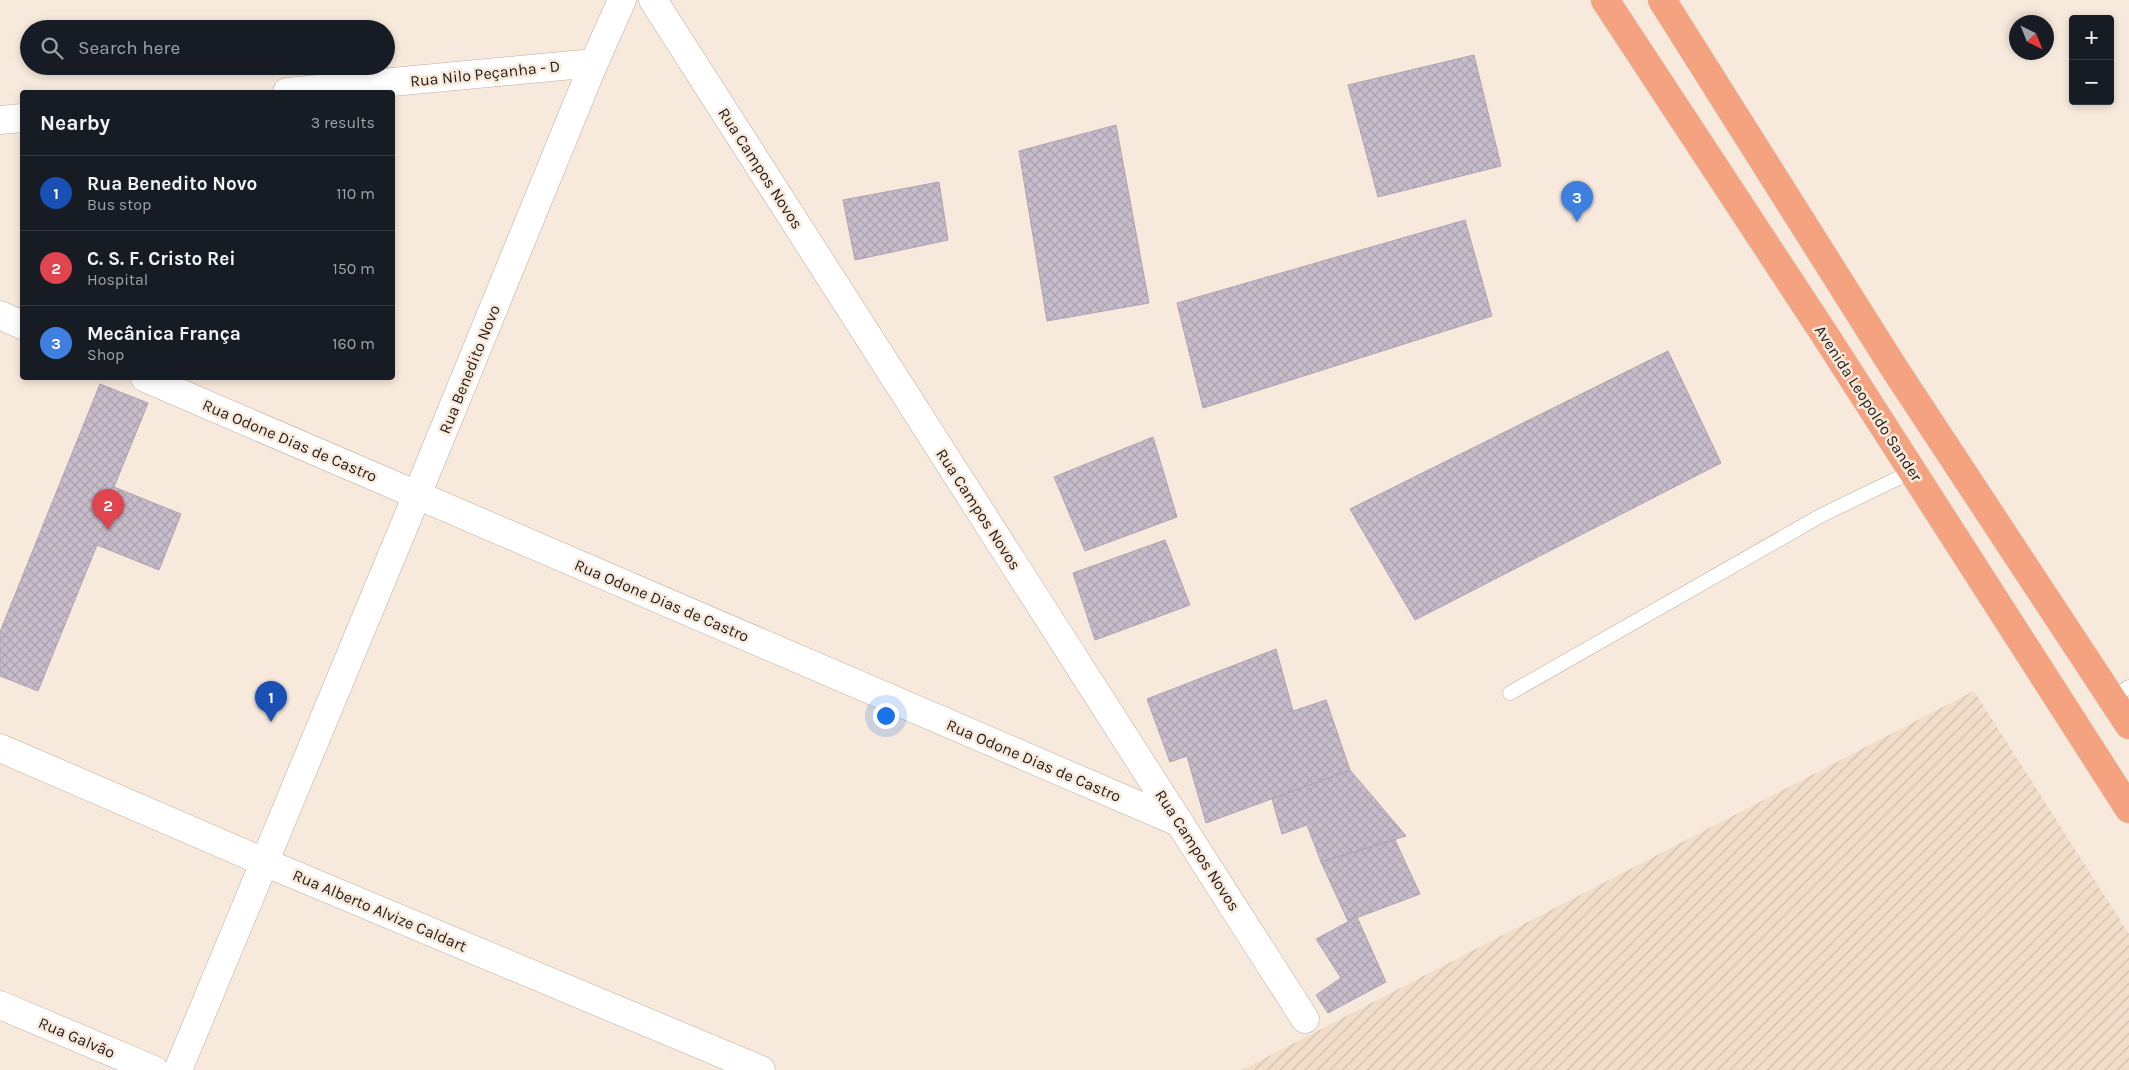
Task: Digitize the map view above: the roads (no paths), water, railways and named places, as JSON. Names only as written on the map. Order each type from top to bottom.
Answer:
[{"type":"highway","name":"Avenida Leopoldo Sander","points":[[1605,0],[1825,335],[2129,809]]},
{"type":"highway","points":[[1662,0],[1894,368],[2120,692],[2129,725]]},
{"type":"street","name":"Rua Benedito Novo","points":[[178,1070],[417,495],[594,62],[622,0]]},
{"type":"street","name":"Rua Campos Novos","points":[[653,0],[1305,1019]]},
{"type":"street","name":"Rua Nilo Peçanha - D","points":[[307,90],[594,62]]},
{"type":"street","points":[[0,120],[20,118]]},
{"type":"street","points":[[0,315],[20,324]]},
{"type":"street","name":"Rua Odone Dias de Castro","points":[[150,380],[1180,823]]},
{"type":"street","name":"Rua Alberto Alvize Caldart","points":[[0,748],[264,862],[760,1070]]},
{"type":"street","name":"Rua Galvão","points":[[0,1004],[154,1070]]},
{"type":"lane","points":[[1510,692],[1822,515],[1913,472]]},
{"type":"place","name":"Mecânica França","points":[[1577,222]]},
{"type":"place","name":"C. S. F. Cristo Rei","points":[[108,530]]},
{"type":"place","name":"Rua Benedito Novo","points":[[271,722]]}]
